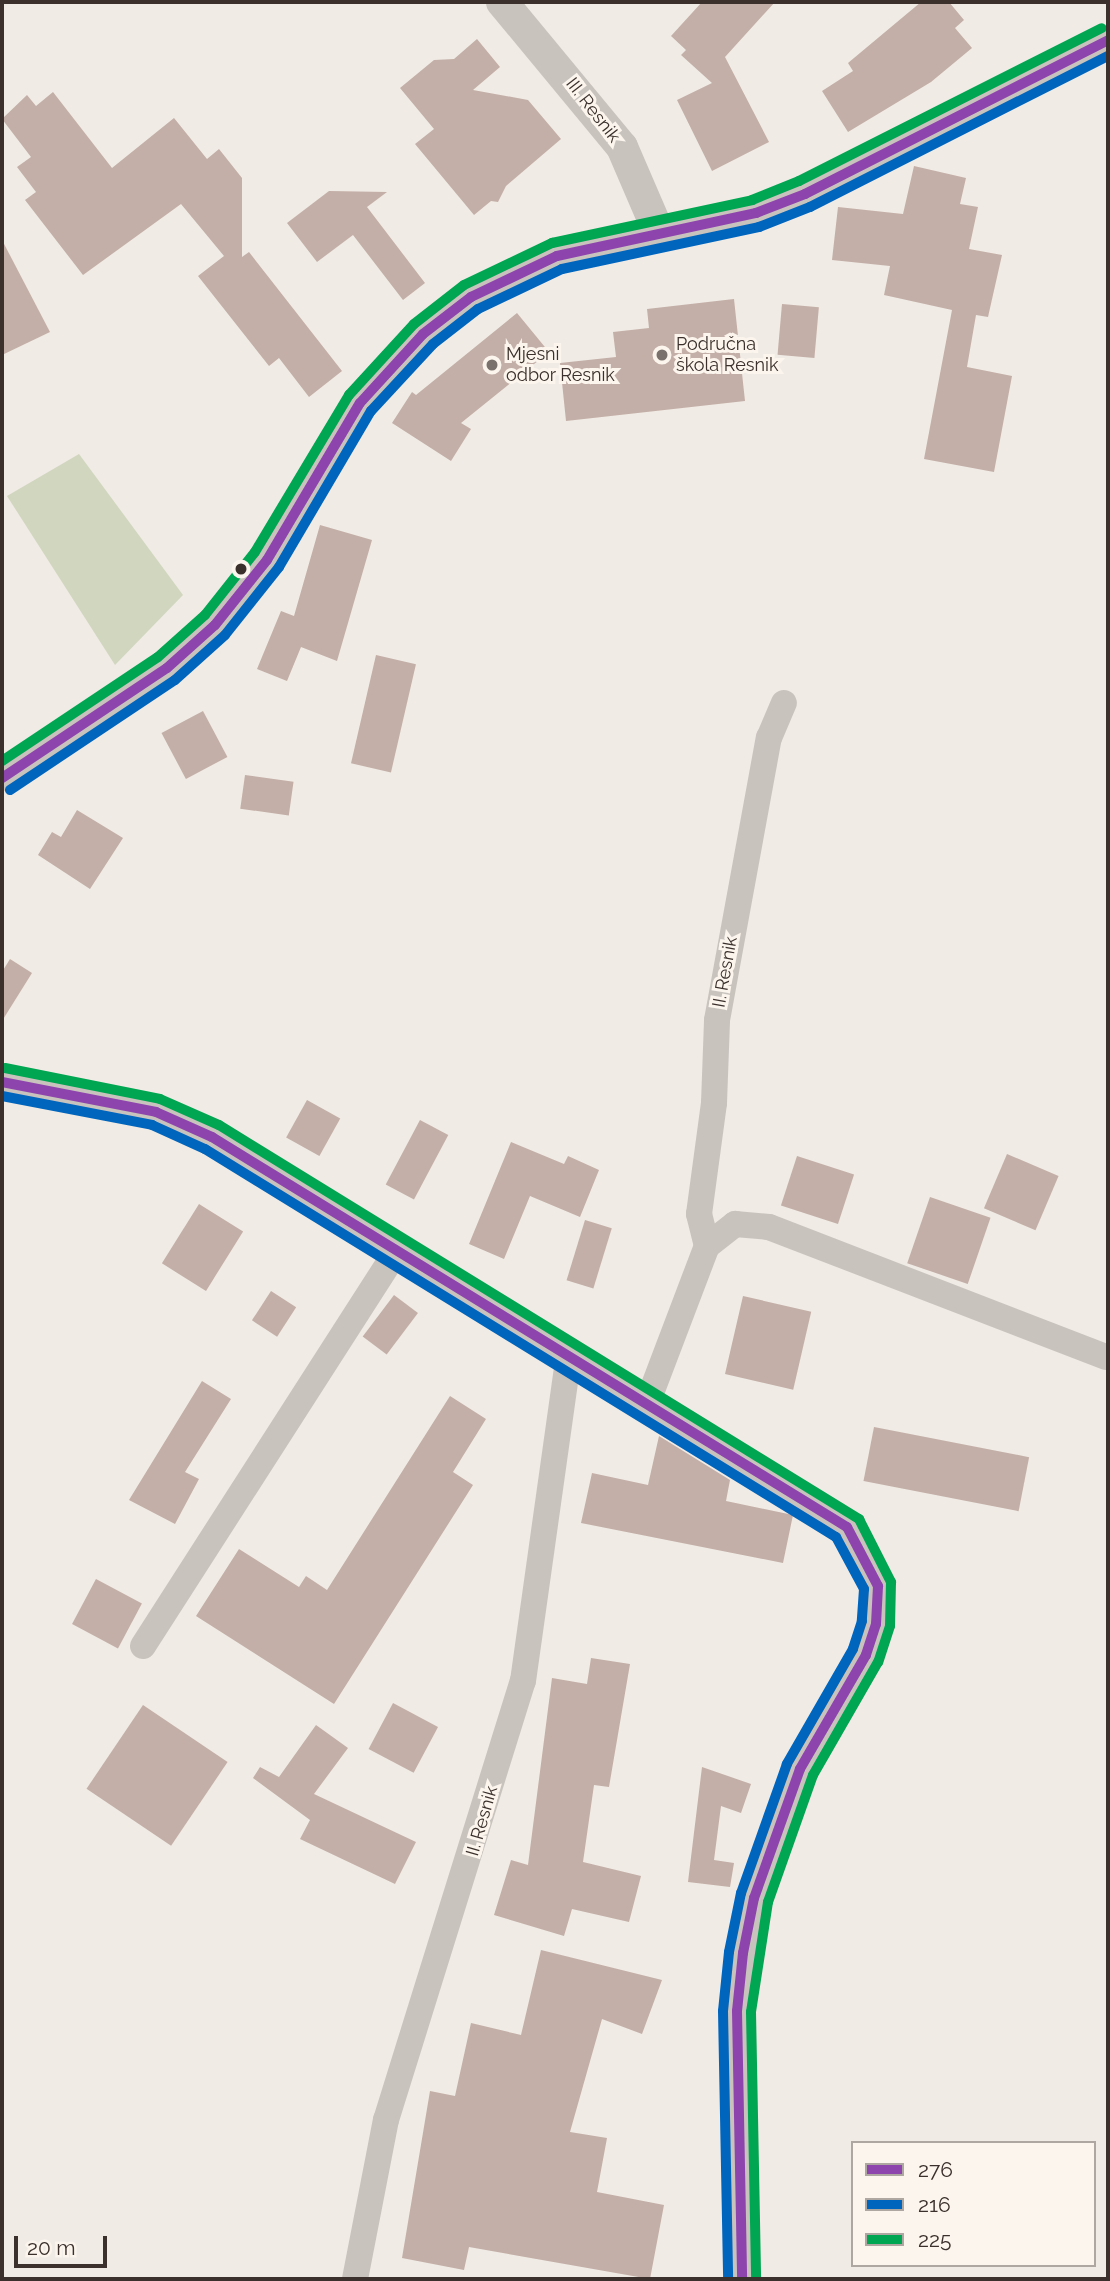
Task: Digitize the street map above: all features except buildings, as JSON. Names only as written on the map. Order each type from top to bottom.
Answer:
[{"type":"street","name":"III. Resnik","points":[[502,2],[622,147],[659,233]]},
{"type":"street","points":[[2,778],[167,668],[215,625],[267,560],[360,403],[439,321],[526,267],[659,233],[756,212],[805,194],[1108,40]]},
{"type":"street","name":"II. Resnik","points":[[707,1246],[699,1214],[714,1103],[717,1020],[769,738],[785,704]]},
{"type":"street","points":[[2,1082],[156,1112],[212,1137],[399,1248],[847,1527],[878,1586],[876,1624],[866,1656],[800,1769],[754,1898],[743,1953],[737,2011],[742,2279]]},
{"type":"street","points":[[648,1401],[707,1246],[735,1224],[769,1227],[1106,1357]]},
{"type":"street","points":[[143,1646],[399,1248]]},
{"type":"street","name":"II. Resnik","points":[[355,2279],[386,2120],[523,1681],[569,1354]]},
{"type":"green space","points":[[79,454],[183,595],[115,665],[7,496]]},
{"type":"transit line","name":"225","points":[[2,761],[158,657],[205,615],[255,552],[349,395],[414,324],[464,285],[552,243],[752,200],[799,181],[1102,28]]},
{"type":"transit line","name":"276","points":[[2,778],[167,668],[215,625],[267,560],[360,403],[423,334],[471,297],[557,256],[756,213],[805,194],[1108,40]]},
{"type":"transit line","name":"216","points":[[10,790],[175,680],[225,635],[279,567],[371,411],[433,344],[478,309],[562,269],[759,227],[810,207],[1108,56]]},
{"type":"transit line","name":"225","points":[[5,1068],[160,1099],[219,1125],[859,1519],[891,1582],[890,1626],[878,1662],[813,1775],[768,1902],[751,2012],[756,2279]]},
{"type":"transit line","name":"276","points":[[2,1082],[156,1112],[212,1137],[847,1527],[878,1586],[876,1624],[866,1655],[800,1769],[754,1898],[743,1953],[737,2011],[742,2279]]},
{"type":"transit line","name":"216","points":[[2,1096],[152,1125],[205,1149],[836,1537],[864,1589],[862,1621],[853,1649],[787,1764],[741,1893],[729,1952],[723,2011],[728,2279]]},
{"type":"place","name":"Područna škola Resnik","points":[[662,355]]},
{"type":"place","name":"Mjesni odbor Resnik","points":[[492,365]]}]
